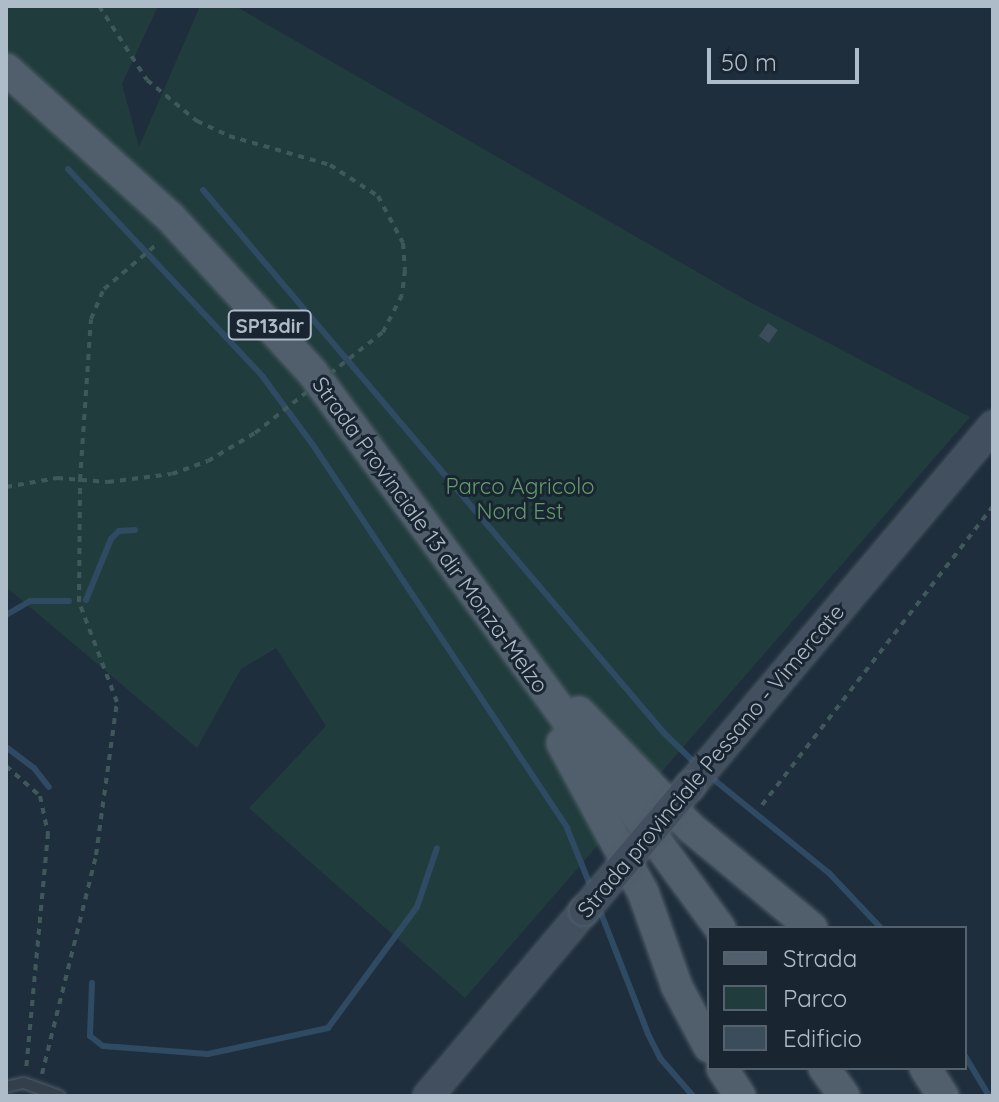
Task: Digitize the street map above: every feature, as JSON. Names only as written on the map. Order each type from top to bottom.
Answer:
[{"type":"main road","name":"Strada Provinciale 13 dir Monza-Melzo","points":[[6,69],[170,217],[312,372],[491,620],[719,926]]},
{"type":"main road","name":"SP13dir","points":[[491,620],[691,828],[810,926]]},
{"type":"main road","name":"SP13dir","points":[[491,620],[612,829],[643,892],[677,987],[707,1043]]},
{"type":"main road","points":[[723,1070],[740,1096]]},
{"type":"main road","points":[[825,1070],[844,1096]]},
{"type":"main road","points":[[926,1070],[943,1096]]},
{"type":"street","name":"Strada provinciale Pessano - Vimercate","points":[[428,1096],[993,426]]},
{"type":"lane","points":[[6,1087],[24,1083],[60,1096]]},
{"type":"path","points":[[6,487],[28,481],[172,474],[208,461],[255,433],[383,332],[402,295],[405,270],[403,243],[378,196],[330,165],[229,136],[197,121],[147,80],[99,6]]},
{"type":"path","points":[[38,1086],[96,855],[117,702],[79,602],[80,480],[92,313],[104,289],[157,244]]},
{"type":"path","points":[[762,805],[993,506]]},
{"type":"path","points":[[6,766],[40,796],[48,833],[24,1083]]},
{"type":"green space","name":"Parco Agricolo Nord Est","points":[[6,6],[158,6],[122,84],[139,147],[200,6],[235,6],[746,300],[970,417],[465,998],[249,808],[326,726],[276,648],[241,669],[197,748],[6,587]]},
{"type":"building","points":[[768,323],[778,330],[769,343],[759,336]]},
{"type":"waterway","points":[[68,169],[263,377],[313,445],[567,828],[592,890]]},
{"type":"waterway","points":[[203,190],[664,733],[696,764]]},
{"type":"waterway","points":[[86,600],[111,539],[119,531],[135,530]]},
{"type":"waterway","points":[[6,615],[30,601],[69,601]]},
{"type":"waterway","points":[[6,747],[34,768],[49,787]]},
{"type":"waterway","points":[[707,774],[829,873],[879,926]]},
{"type":"waterway","points":[[92,983],[90,1036],[103,1046],[208,1054],[328,1028],[417,907],[437,848]]},
{"type":"waterway","points":[[599,908],[648,1034],[660,1058],[693,1096]]},
{"type":"waterway","points":[[967,1059],[989,1096]]}]
